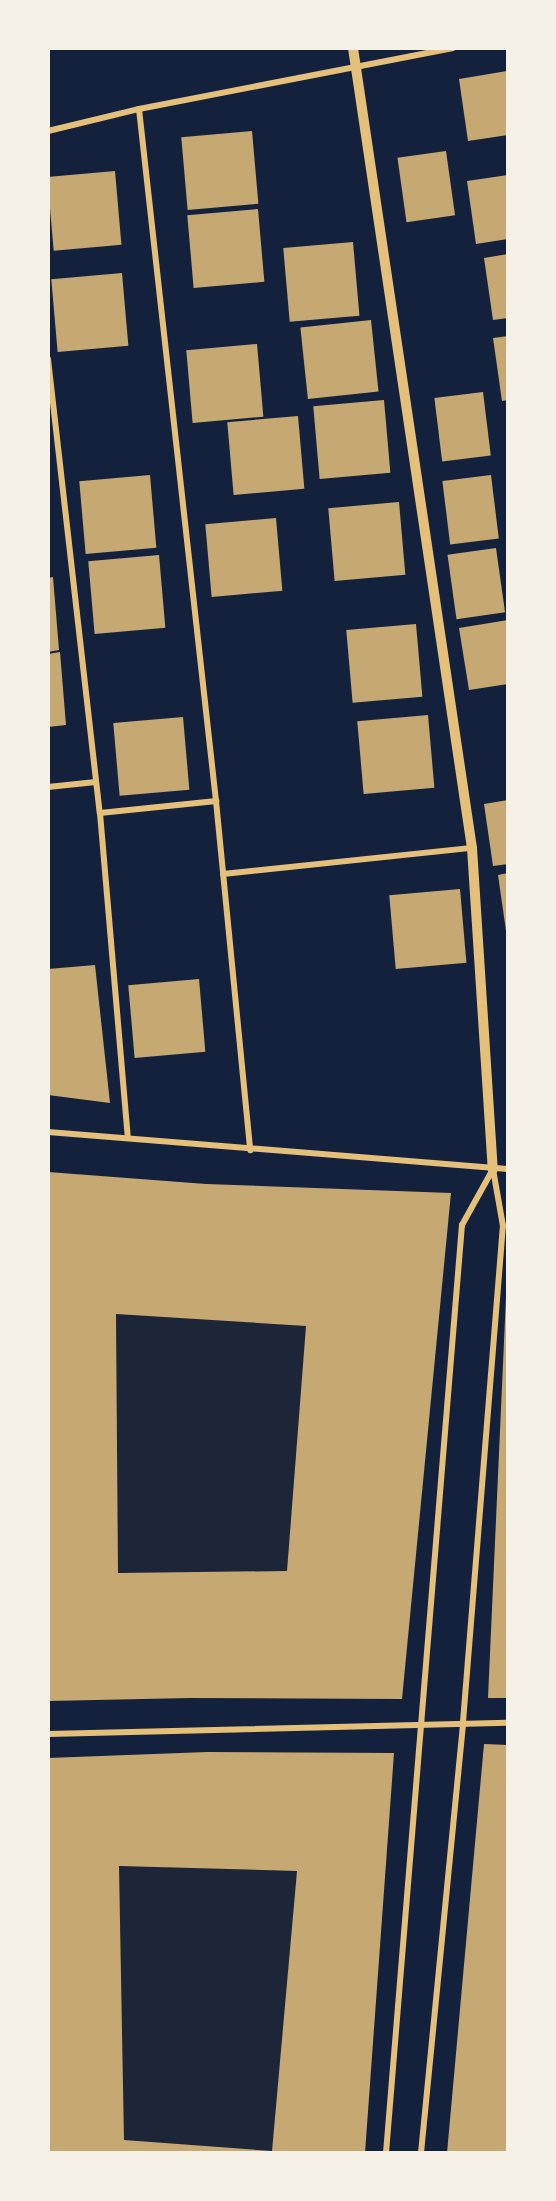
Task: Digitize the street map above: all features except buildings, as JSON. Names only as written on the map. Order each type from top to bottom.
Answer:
[{"type":"street","points":[[353,48],[472,848],[493,1169],[503,1226],[463,1722],[421,2153]]},
{"type":"street","points":[[48,131],[139,109],[453,48]]},
{"type":"street","points":[[139,109],[224,874],[250,1150]]},
{"type":"street","points":[[48,359],[100,813],[128,1137]]},
{"type":"street","points":[[48,787],[96,782]]},
{"type":"street","points":[[100,813],[216,801]]},
{"type":"street","points":[[224,874],[472,848]]},
{"type":"street","points":[[48,1132],[508,1169]]},
{"type":"street","points":[[386,2153],[462,1225],[493,1169]]},
{"type":"street","points":[[48,1734],[463,1722],[508,1723]]},
{"type":"shaded area","points":[[116,1314],[306,1326],[287,1571],[118,1573]]},
{"type":"shaded area","points":[[119,1866],[297,1871],[272,2151],[124,2140]]}]
